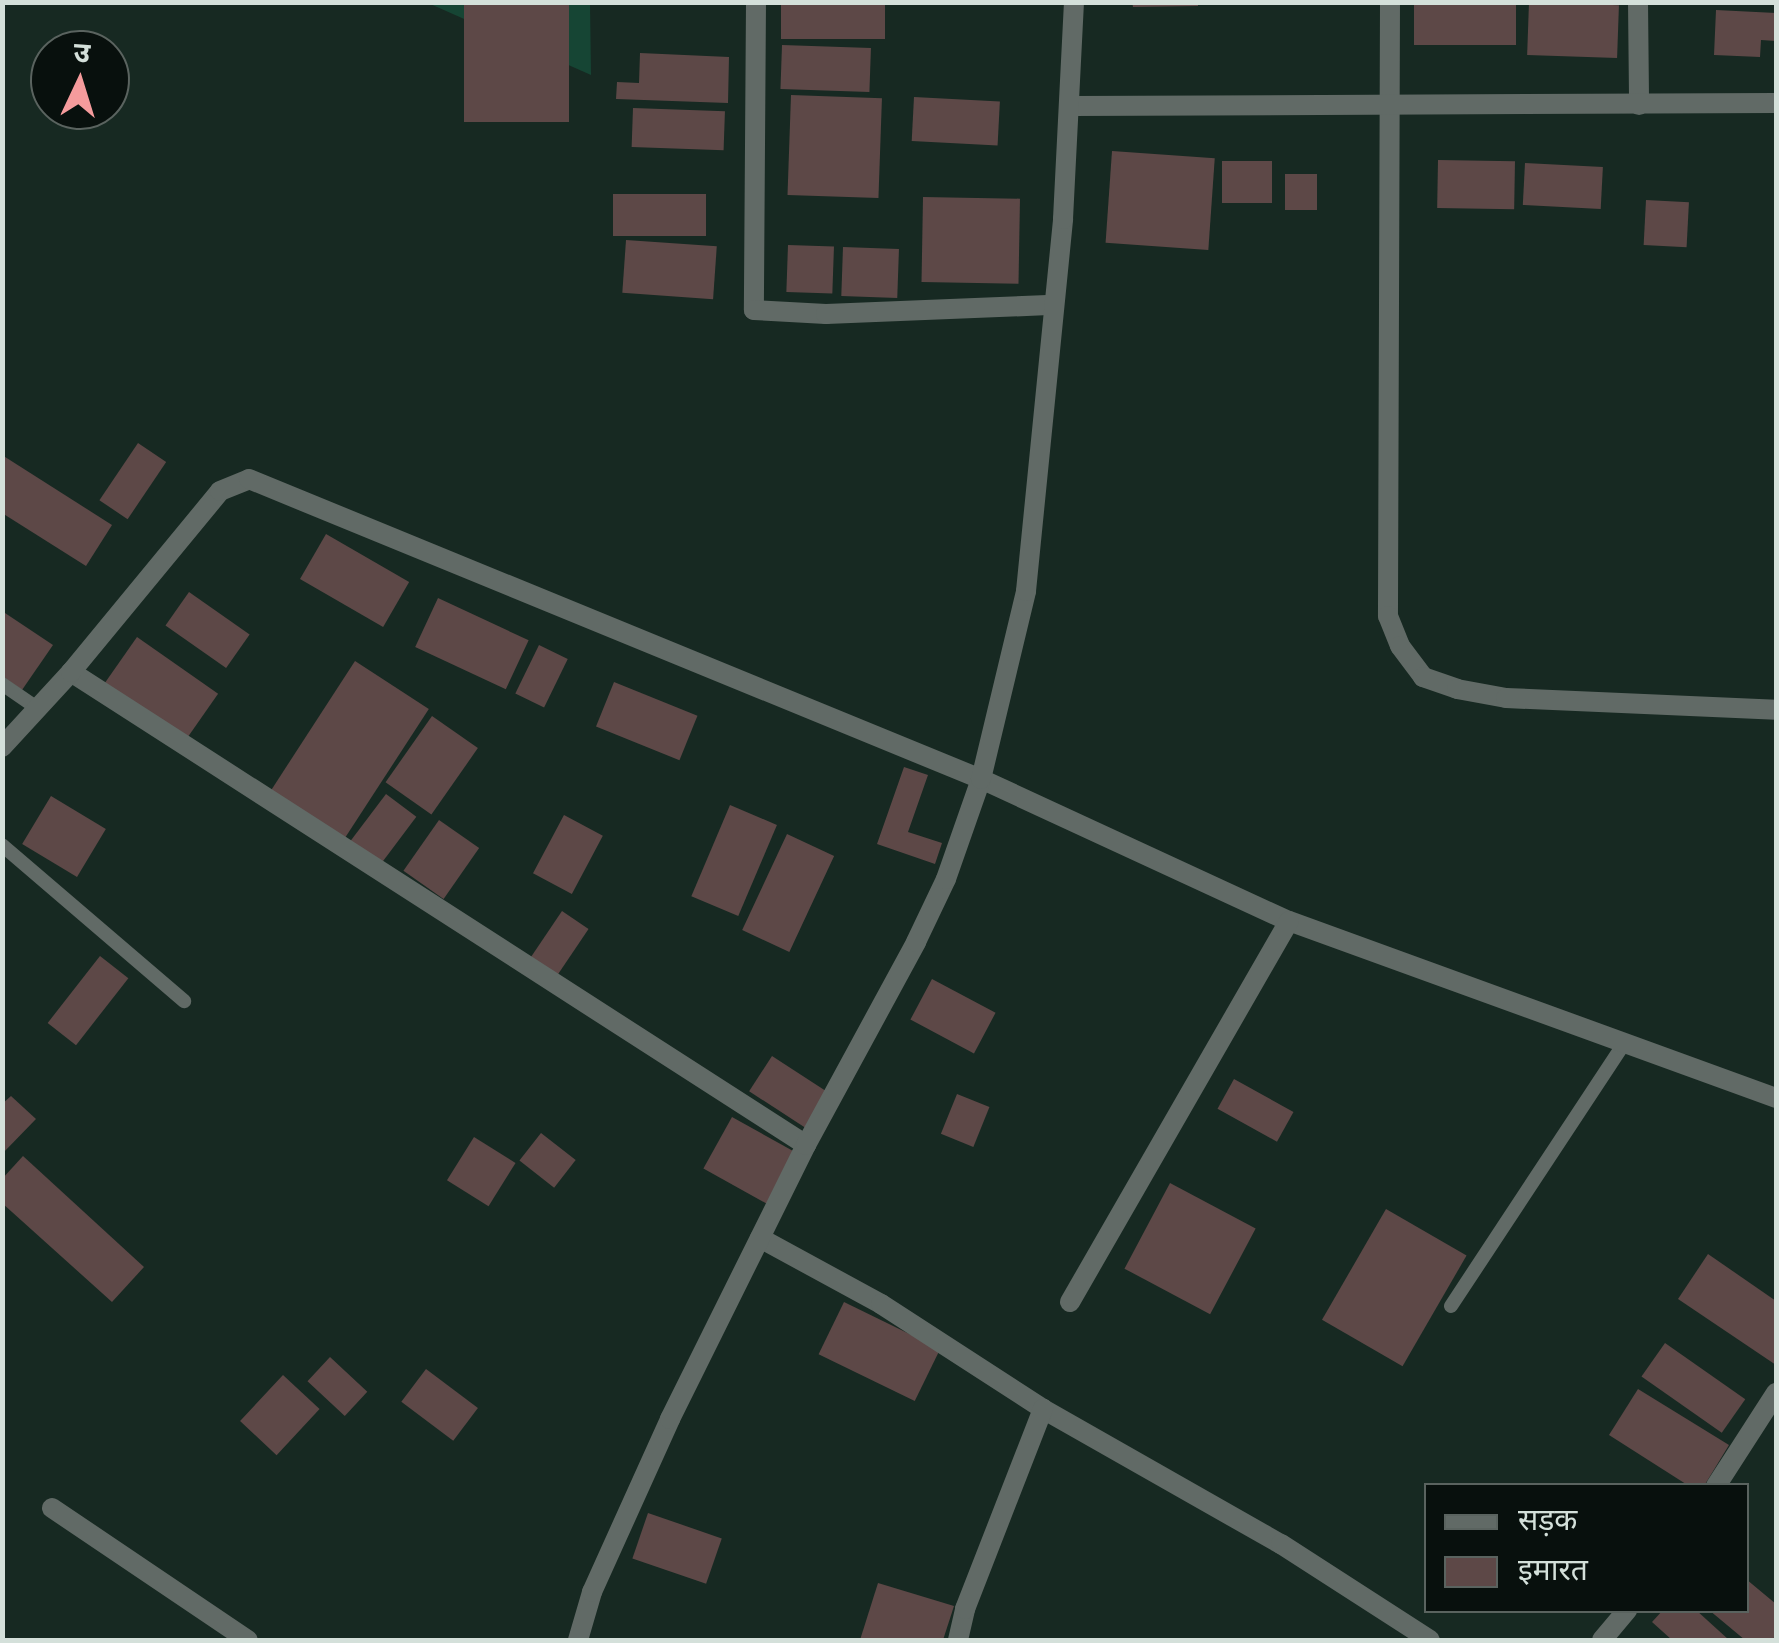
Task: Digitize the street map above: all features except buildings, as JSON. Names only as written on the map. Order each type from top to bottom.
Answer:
[{"type":"street","points":[[756,2],[754,310],[844,313],[1054,305]]},
{"type":"street","points":[[578,1640],[592,1592],[670,1419],[806,1145],[932,911],[981,779],[1026,591],[1072,106],[1074,2]]},
{"type":"street","points":[[1390,2],[1388,616],[1400,646],[1422,677],[1457,689],[1506,698],[1776,710]]},
{"type":"street","points":[[1638,2],[1638,104]]},
{"type":"street","points":[[1072,106],[1776,104]]},
{"type":"street","points":[[2,746],[71,672],[220,492],[248,478],[981,779],[1289,921],[1776,1098]]},
{"type":"street","points":[[71,672],[806,1145]]},
{"type":"street","points":[[1070,1302],[1289,921]]},
{"type":"street","points":[[760,1238],[895,1313],[1043,1409],[1281,1544],[1430,1640]]},
{"type":"street","points":[[1718,1483],[1776,1393]]},
{"type":"street","points":[[958,1640],[964,1609],[1043,1409]]},
{"type":"street","points":[[52,1508],[248,1640]]},
{"type":"street","points":[[1602,1640],[1624,1613]]},
{"type":"lane","points":[[2,684],[37,708]]},
{"type":"lane","points":[[2,846],[184,1001]]},
{"type":"lane","points":[[1451,1306],[1624,1044]]},
{"type":"green space","points":[[428,3],[590,3],[591,75]]}]
